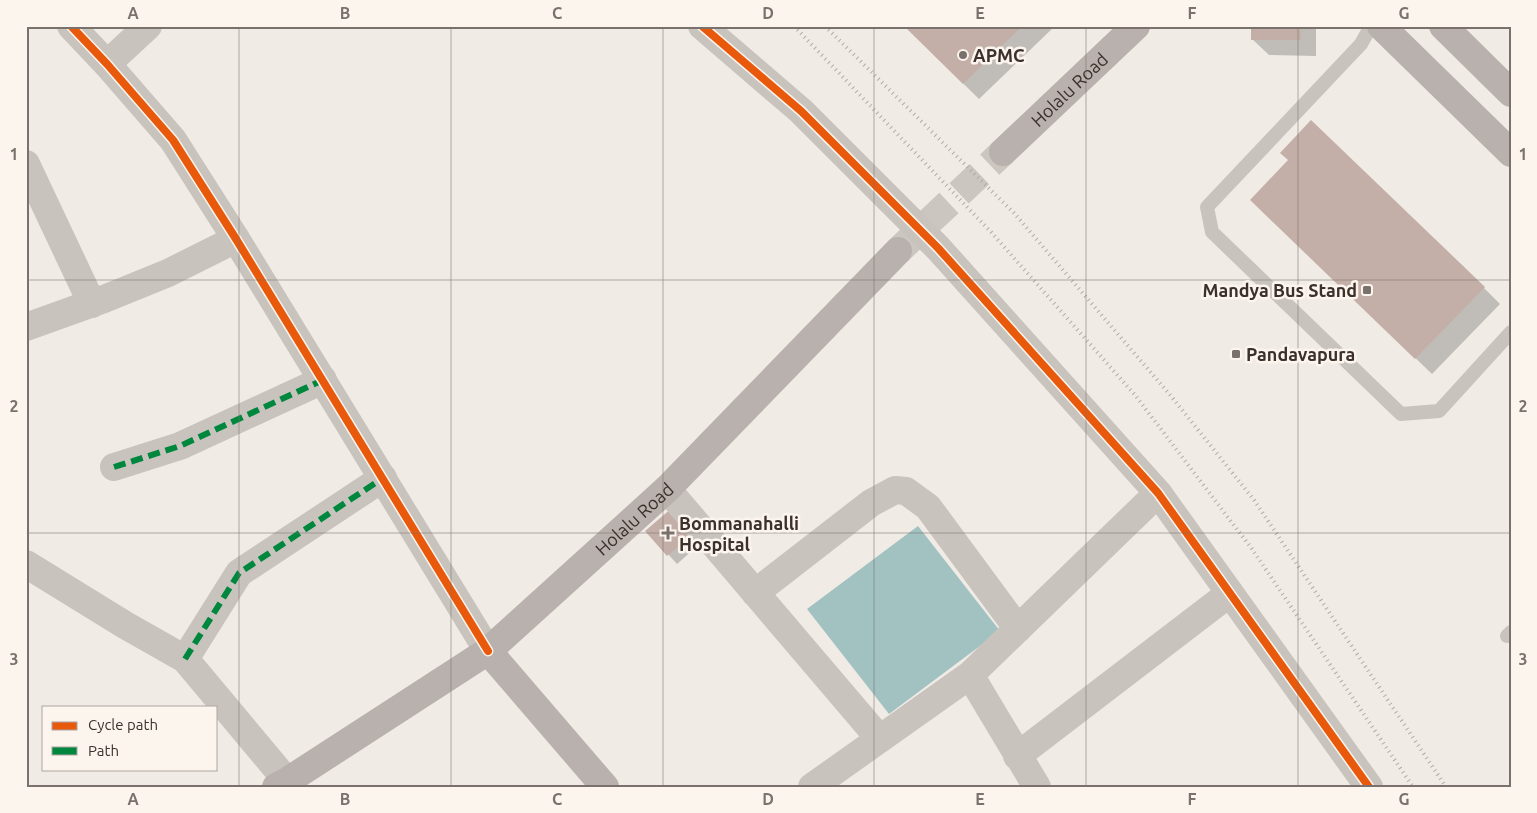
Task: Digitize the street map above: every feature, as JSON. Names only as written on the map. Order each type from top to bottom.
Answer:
[{"type":"main road","name":"Holalu Road","points":[[1003,152],[1136,26]]},
{"type":"main road","points":[[1381,26],[1511,153]]},
{"type":"main road","points":[[1443,26],[1511,93]]},
{"type":"main road","name":"Holalu Road","points":[[286,785],[488,651],[667,490],[898,252]]},
{"type":"main road","points":[[488,651],[605,787]]},
{"type":"street","points":[[71,26],[173,140],[323,380],[488,651]]},
{"type":"street","points":[[107,64],[148,26]]},
{"type":"street","points":[[702,26],[801,111],[938,248],[1158,493],[1368,787]]},
{"type":"street","points":[[26,164],[92,304]]},
{"type":"street","points":[[26,327],[92,304],[168,273],[236,239]]},
{"type":"street","points":[[114,467],[180,446],[323,380]]},
{"type":"street","points":[[185,659],[239,573],[383,478]]},
{"type":"street","points":[[667,490],[879,738]]},
{"type":"street","points":[[755,593],[871,503],[894,490],[906,491],[928,507],[1018,629]]},
{"type":"street","points":[[812,787],[970,675],[1158,493]]},
{"type":"street","points":[[26,564],[125,625],[185,659],[286,785]]},
{"type":"street","points":[[970,675],[1025,777],[1230,593]]},
{"type":"lane","points":[[1371,26],[1361,44],[1207,207],[1212,232],[1401,414],[1439,410],[1511,332]]},
{"type":"water","points":[[918,526],[1000,631],[889,714],[807,609]]},
{"type":"building","name":"APMC","points":[[904,26],[1022,26],[963,84]]},
{"type":"building","points":[[1251,26],[1300,26],[1301,40],[1251,40]]},
{"type":"building","points":[[1311,120],[1485,287],[1415,359],[1250,200],[1288,160],[1280,153]]},
{"type":"building","points":[[672,508],[694,533],[667,556],[645,531]]},
{"type":"tunnel","points":[[898,251],[1003,152]]},
{"type":"railway","points":[[794,26],[991,232],[1135,395],[1252,549],[1413,787]]},
{"type":"railway","points":[[825,26],[1014,213],[1171,396],[1254,500],[1446,787]]},
{"type":"marked path","points":[[114,467],[180,446],[323,380]]},
{"type":"marked path","points":[[185,659],[239,573],[383,478]]},
{"type":"cycle path","points":[[71,26],[173,140],[236,239],[488,651]]},
{"type":"cycle path","points":[[702,26],[801,111],[938,248],[1158,493],[1369,787]]},
{"type":"place","name":"APMC","points":[[963,55]]},
{"type":"place","name":"Mandya Bus Stand","points":[[1367,290]]},
{"type":"place","name":"Pandavapura","points":[[1236,354]]},
{"type":"place","name":"Bommanahalli Hospital","points":[[668,533]]}]
